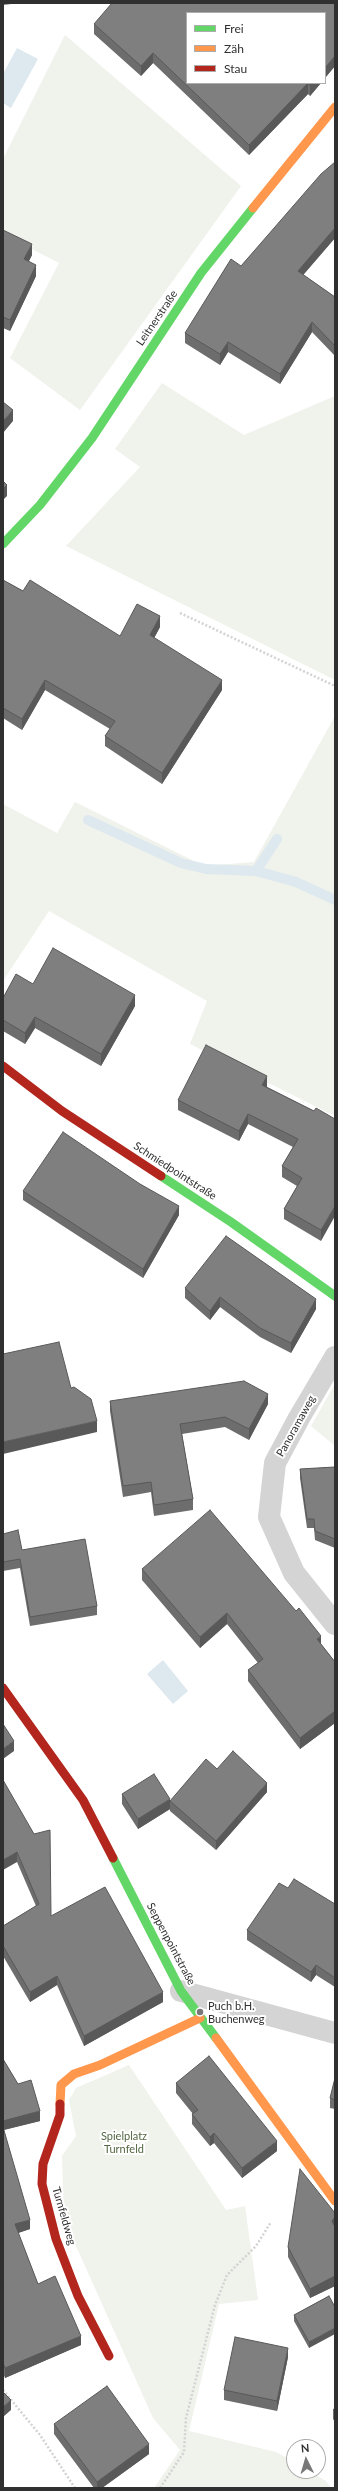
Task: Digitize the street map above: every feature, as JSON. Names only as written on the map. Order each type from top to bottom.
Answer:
[{"type":"street","name":"Leitnerstraße","points":[[3,544],[40,505],[92,438],[201,273],[335,107]]},
{"type":"street","name":"Schmiedpointstraße","points":[[3,1066],[62,1111],[231,1222],[335,1296]]},
{"type":"street","name":"Panoramaweg","points":[[335,1357],[298,1418],[275,1463],[269,1517],[294,1573],[335,1624]]},
{"type":"street","name":"Seppenpointstraße","points":[[3,1688],[83,1800],[181,1991],[335,2201]]},
{"type":"street","points":[[181,1991],[335,2033]]},
{"type":"street","name":"Turnfeldweg","points":[[109,2356],[76,2289],[56,2239],[42,2184],[43,2164],[60,2115],[61,2085],[74,2074],[100,2065],[200,2018]]},
{"type":"path","points":[[180,613],[335,686]]},
{"type":"path","points":[[160,2488],[184,2452],[186,2418],[216,2305],[227,2275],[256,2246],[271,2222]]},
{"type":"path","points":[[3,2390],[40,2435],[75,2488]]},
{"type":"green space","points":[[65,35],[241,186],[80,410],[10,358],[59,263],[3,234],[3,159]]},
{"type":"green space","points":[[162,383],[244,435],[335,396],[335,680],[66,546],[140,467],[115,449]]},
{"type":"green space","points":[[335,716],[335,1116],[190,1044],[207,1001],[49,911],[3,981],[3,804],[57,833],[75,802],[204,866],[254,862]]},
{"type":"green space","points":[[335,1384],[335,1446],[311,1426]]},
{"type":"green space","name":"Spielplatz Turnfeld","points":[[129,2065],[226,2210],[245,2206],[258,2300],[219,2304],[189,2431],[276,2452],[286,2458],[286,2479],[323,2479],[331,2488],[154,2488],[180,2450],[153,2418],[64,2219],[62,2156],[76,2136],[69,2100],[76,2088]]},
{"type":"shaded area","points":[[17,48],[38,59],[11,108],[3,103],[3,74]]},
{"type":"shaded area","points":[[163,1660],[188,1691],[173,1704],[147,1674]]},
{"type":"building","points":[[112,3],[335,3],[335,56],[326,67],[326,12],[186,12],[186,84],[307,84],[249,145],[153,53],[141,66],[94,24]]},
{"type":"building","points":[[335,162],[335,228],[298,271],[335,297],[335,346],[312,322],[280,374],[228,342],[220,354],[185,333],[231,259],[241,266],[321,174]]},
{"type":"building","points":[[3,230],[32,244],[24,259],[36,265],[10,320],[3,317]]},
{"type":"building","points":[[3,402],[13,410],[3,421]]},
{"type":"building","points":[[3,481],[7,485],[3,489]]},
{"type":"building","points":[[3,580],[23,591],[30,580],[120,636],[137,604],[160,616],[150,635],[222,680],[162,773],[105,736],[115,721],[45,680],[22,719],[3,708]]},
{"type":"building","points":[[53,948],[135,995],[101,1054],[35,1017],[25,1033],[3,1020],[3,998],[16,974],[33,984]]},
{"type":"building","points":[[206,1045],[267,1076],[262,1085],[314,1111],[316,1108],[335,1119],[335,1206],[321,1230],[284,1209],[302,1178],[282,1166],[298,1139],[248,1114],[239,1131],[178,1100]]},
{"type":"building","points":[[63,1132],[140,1184],[179,1206],[143,1269],[23,1191]]},
{"type":"building","points":[[226,1236],[316,1299],[291,1343],[260,1328],[220,1297],[210,1311],[185,1288]]},
{"type":"building","points":[[59,1342],[71,1388],[74,1387],[91,1399],[97,1421],[3,1442],[3,1354]]},
{"type":"building","points":[[244,1381],[268,1394],[249,1429],[225,1417],[180,1424],[193,1499],[154,1505],[151,1482],[123,1486],[110,1401]]},
{"type":"building","points":[[335,1467],[335,1539],[315,1531],[314,1519],[307,1519],[300,1469]]},
{"type":"building","points":[[210,1510],[296,1611],[299,1608],[321,1636],[317,1639],[335,1662],[335,1711],[300,1738],[248,1670],[263,1659],[227,1613],[200,1637],[142,1569]]},
{"type":"building","points":[[18,1530],[22,1550],[85,1539],[97,1606],[30,1617],[20,1559],[3,1562],[3,1534]]},
{"type":"building","points":[[3,1724],[14,1741],[3,1749]]},
{"type":"building","points":[[233,1751],[267,1783],[216,1841],[170,1801],[206,1759],[217,1769]]},
{"type":"building","points":[[154,1774],[170,1799],[138,1819],[122,1794]]},
{"type":"building","points":[[3,1780],[34,1834],[50,1830],[51,1916],[105,1887],[163,1992],[84,2036],[57,1976],[30,1992],[3,1946],[3,1926],[39,1904],[17,1852],[3,1860]]},
{"type":"building","points":[[294,1879],[335,1904],[335,1978],[316,1965],[311,1972],[247,1930],[279,1883],[288,1888]]},
{"type":"building","points":[[209,2056],[277,2141],[242,2168],[214,2133],[210,2137],[192,2114],[198,2110],[176,2083]]},
{"type":"building","points":[[3,2059],[18,2084],[31,2080],[40,2111],[3,2121]]},
{"type":"building","points":[[335,2078],[335,2100],[330,2098]]},
{"type":"building","points":[[3,2127],[30,2220],[15,2224],[38,2284],[55,2276],[81,2336],[5,2368],[3,2363]]},
{"type":"building","points":[[300,2169],[335,2213],[335,2217],[332,2221],[335,2227],[335,2276],[310,2289],[288,2247]]},
{"type":"building","points":[[329,2296],[335,2307],[335,2328],[309,2342],[294,2315]]},
{"type":"building","points":[[235,2337],[288,2348],[277,2401],[224,2390]]},
{"type":"building","points":[[107,2386],[149,2444],[97,2482],[54,2424]]},
{"type":"building","points":[[3,2392],[11,2400],[3,2407]]},
{"type":"waterway","points":[[88,820],[181,863],[206,869],[256,871],[296,882],[335,900]]},
{"type":"waterway","points":[[256,871],[277,839]]},
{"type":"traffic: fast","points":[[3,544],[40,505],[92,438],[201,273],[253,208]]},
{"type":"traffic: fast","points":[[161,1176],[231,1222],[335,1296]]},
{"type":"traffic: fast","points":[[113,1858],[181,1991],[216,2038]]},
{"type":"traffic: slow","points":[[253,208],[335,107]]},
{"type":"traffic: slow","points":[[60,2104],[61,2085],[74,2074],[100,2065],[200,2018]]},
{"type":"traffic: slow","points":[[216,2038],[335,2201]]},
{"type":"traffic: jam","points":[[3,1066],[62,1111],[161,1176]]},
{"type":"traffic: jam","points":[[3,1688],[83,1800],[113,1858]]},
{"type":"traffic: jam","points":[[60,2104],[60,2115],[43,2164],[42,2184],[56,2239],[78,2296],[109,2356]]},
{"type":"place","name":"Puch b.H. Buchenweg","points":[[200,2012]]}]
